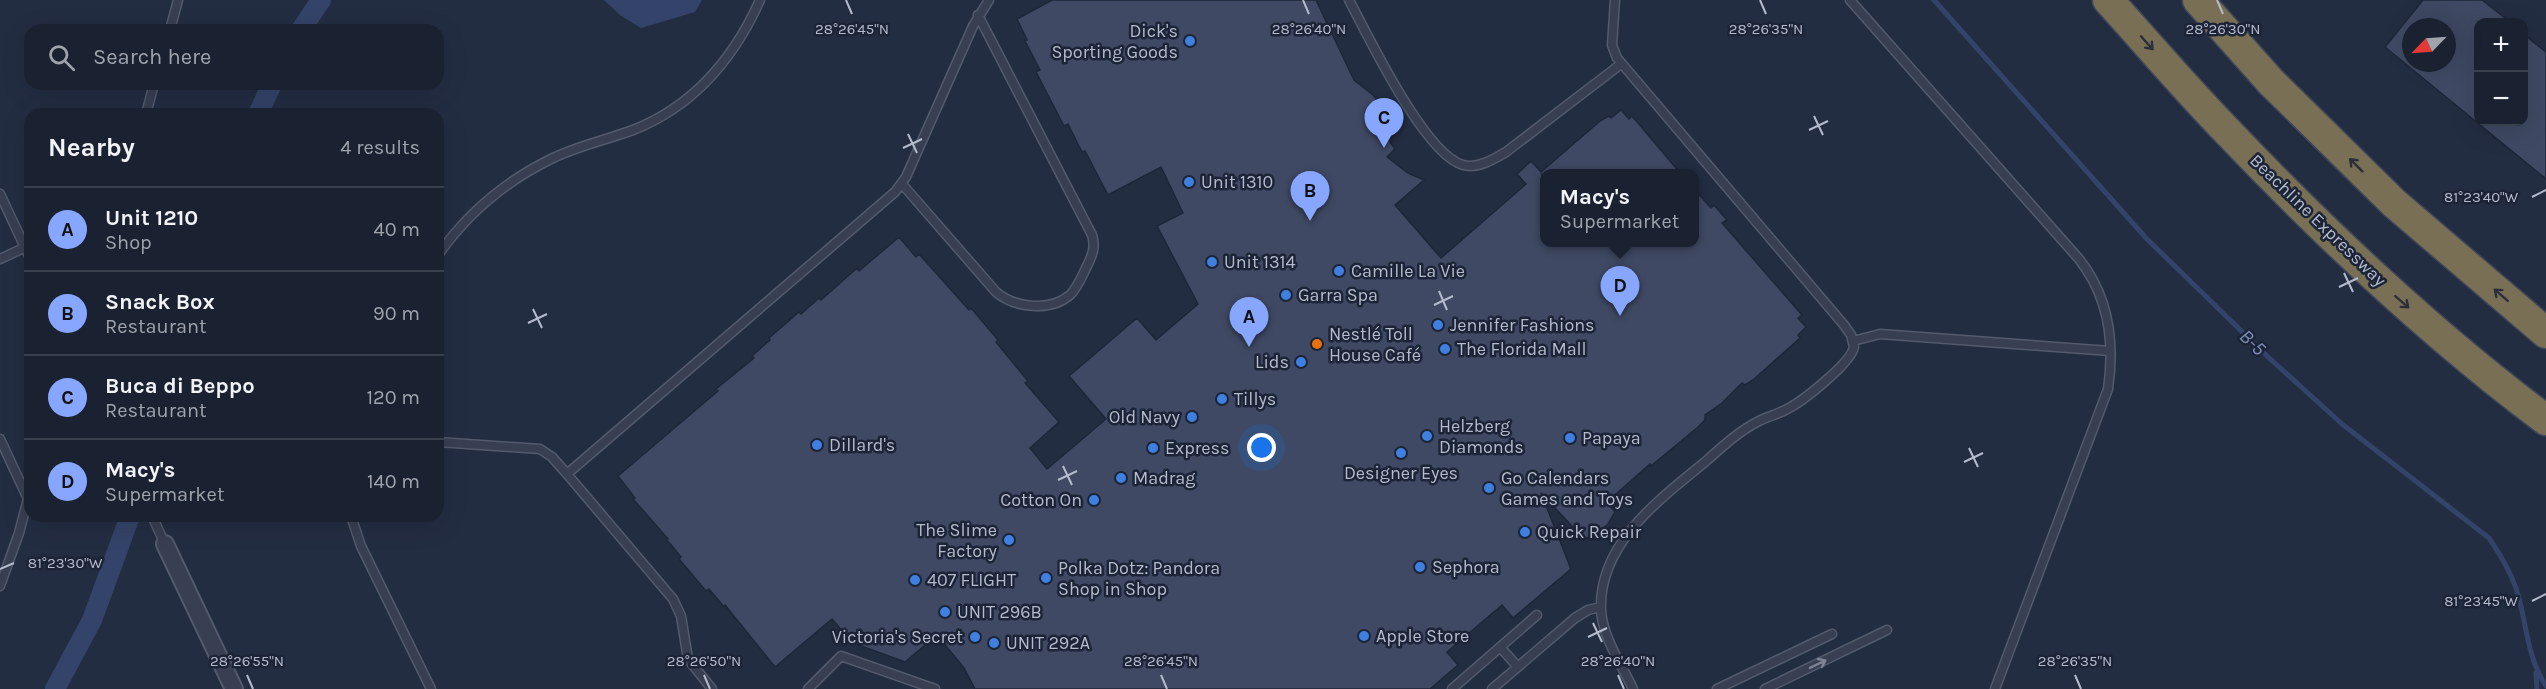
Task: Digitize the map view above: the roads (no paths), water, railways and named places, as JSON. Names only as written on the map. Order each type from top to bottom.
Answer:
[{"type":"highway","name":"Beachline Expressway","points":[[2108,0],[2226,130],[2361,265],[2489,378],[2546,420]]},
{"type":"highway","points":[[2198,0],[2271,82],[2394,203],[2546,333]]},
{"type":"street","points":[[165,544],[234,689]]},
{"type":"lane","points":[[172,24],[178,0]]},
{"type":"lane","points":[[444,248],[470,217],[494,195],[519,177],[565,152],[648,123],[698,89],[720,68],[736,47],[760,0]]},
{"type":"lane","points":[[567,474],[902,184],[978,15],[989,0]]},
{"type":"lane","points":[[1349,0],[1406,105],[1445,152],[1464,165],[1488,161],[1506,152],[1621,64]]},
{"type":"lane","points":[[1615,0],[1612,45],[1621,64],[1844,325],[1853,341],[1853,352],[1850,357],[1810,392],[1790,408],[1760,420],[1743,431],[1643,515],[1623,541],[1605,584],[1601,607],[1608,635],[1633,689]]},
{"type":"lane","points":[[1850,0],[2089,272],[2104,304],[2109,328],[2110,351],[2110,376],[2104,399],[1995,689]]},
{"type":"lane","points":[[902,184],[996,292],[1012,302],[1037,305],[1062,301],[1075,289],[1091,258],[1094,247],[1092,235],[978,15]]},
{"type":"lane","points":[[148,108],[152,90]]},
{"type":"lane","points":[[0,194],[24,239]]},
{"type":"lane","points":[[0,259],[24,248]]},
{"type":"lane","points":[[1853,341],[1873,334],[1888,334],[2110,351]]},
{"type":"lane","points":[[0,439],[24,485]]},
{"type":"lane","points":[[444,442],[540,450],[552,457],[673,598],[681,616],[688,659],[712,689]]},
{"type":"lane","points":[[0,586],[24,514]]},
{"type":"lane","points":[[155,522],[165,544]]},
{"type":"lane","points":[[353,522],[361,546],[431,689]]},
{"type":"lane","points":[[1492,689],[1582,613],[1601,607]]},
{"type":"lane","points":[[1452,689],[1537,615]]},
{"type":"lane","points":[[1765,689],[1887,630]]},
{"type":"lane","points":[[1717,689],[1832,634]]},
{"type":"lane","points":[[1500,647],[1518,667]]},
{"type":"lane","points":[[808,689],[841,657],[935,689]]},
{"type":"water","points":[[604,0],[702,0],[695,12],[641,28],[620,15]]},
{"type":"waterway","points":[[305,24],[321,0]]},
{"type":"waterway","name":"B-5","points":[[1934,0],[2146,238],[2267,356],[2342,424],[2489,538],[2516,588],[2534,663],[2546,686]]},
{"type":"waterway","points":[[261,108],[269,90]]},
{"type":"waterway","points":[[55,689],[92,620],[128,522]]},
{"type":"waterway","points":[[2536,673],[2537,689]]},
{"type":"place","name":"Dick's Sporting Goods","points":[[1190,41]]},
{"type":"place","name":"Buca di Beppo","points":[[1384,148]]},
{"type":"place","name":"Unit 1310","points":[[1189,182]]},
{"type":"place","name":"Snack Box","points":[[1310,221]]},
{"type":"place","name":"Unit 1314","points":[[1212,262]]},
{"type":"place","name":"Camille La Vie","points":[[1339,271]]},
{"type":"place","name":"Garra Spa","points":[[1286,295]]},
{"type":"place","name":"Macy's","points":[[1620,316]]},
{"type":"place","name":"Jennifer Fashions","points":[[1438,325]]},
{"type":"place","name":"Nestlé Toll House Café","points":[[1317,344]]},
{"type":"place","name":"Unit 1210","points":[[1249,347]]},
{"type":"place","name":"The Florida Mall","points":[[1445,349]]},
{"type":"place","name":"Lids","points":[[1301,362]]},
{"type":"place","name":"Tillys","points":[[1222,399]]},
{"type":"place","name":"Old Navy","points":[[1192,417]]},
{"type":"place","name":"Helzberg Diamonds","points":[[1427,436]]},
{"type":"place","name":"Papaya","points":[[1570,438]]},
{"type":"place","name":"Dillard's","points":[[817,445]]},
{"type":"place","name":"Express","points":[[1153,448]]},
{"type":"place","name":"Designer Eyes","points":[[1401,453]]},
{"type":"place","name":"Madrag","points":[[1121,478]]},
{"type":"place","name":"Go Calendars Games and Toys","points":[[1489,488]]},
{"type":"place","name":"Cotton On","points":[[1094,500]]},
{"type":"place","name":"Quick Repair","points":[[1525,532]]},
{"type":"place","name":"The Slime Factory","points":[[1009,540]]},
{"type":"place","name":"Sephora","points":[[1420,567]]},
{"type":"place","name":"Polka Dotz: Pandora Shop in Shop","points":[[1046,578]]},
{"type":"place","name":"407 FLIGHT","points":[[915,580]]},
{"type":"place","name":"UNIT 296B","points":[[945,612]]},
{"type":"place","name":"Apple Store","points":[[1364,636]]},
{"type":"place","name":"Victoria's Secret","points":[[975,637]]},
{"type":"place","name":"UNIT 292A","points":[[994,643]]}]
